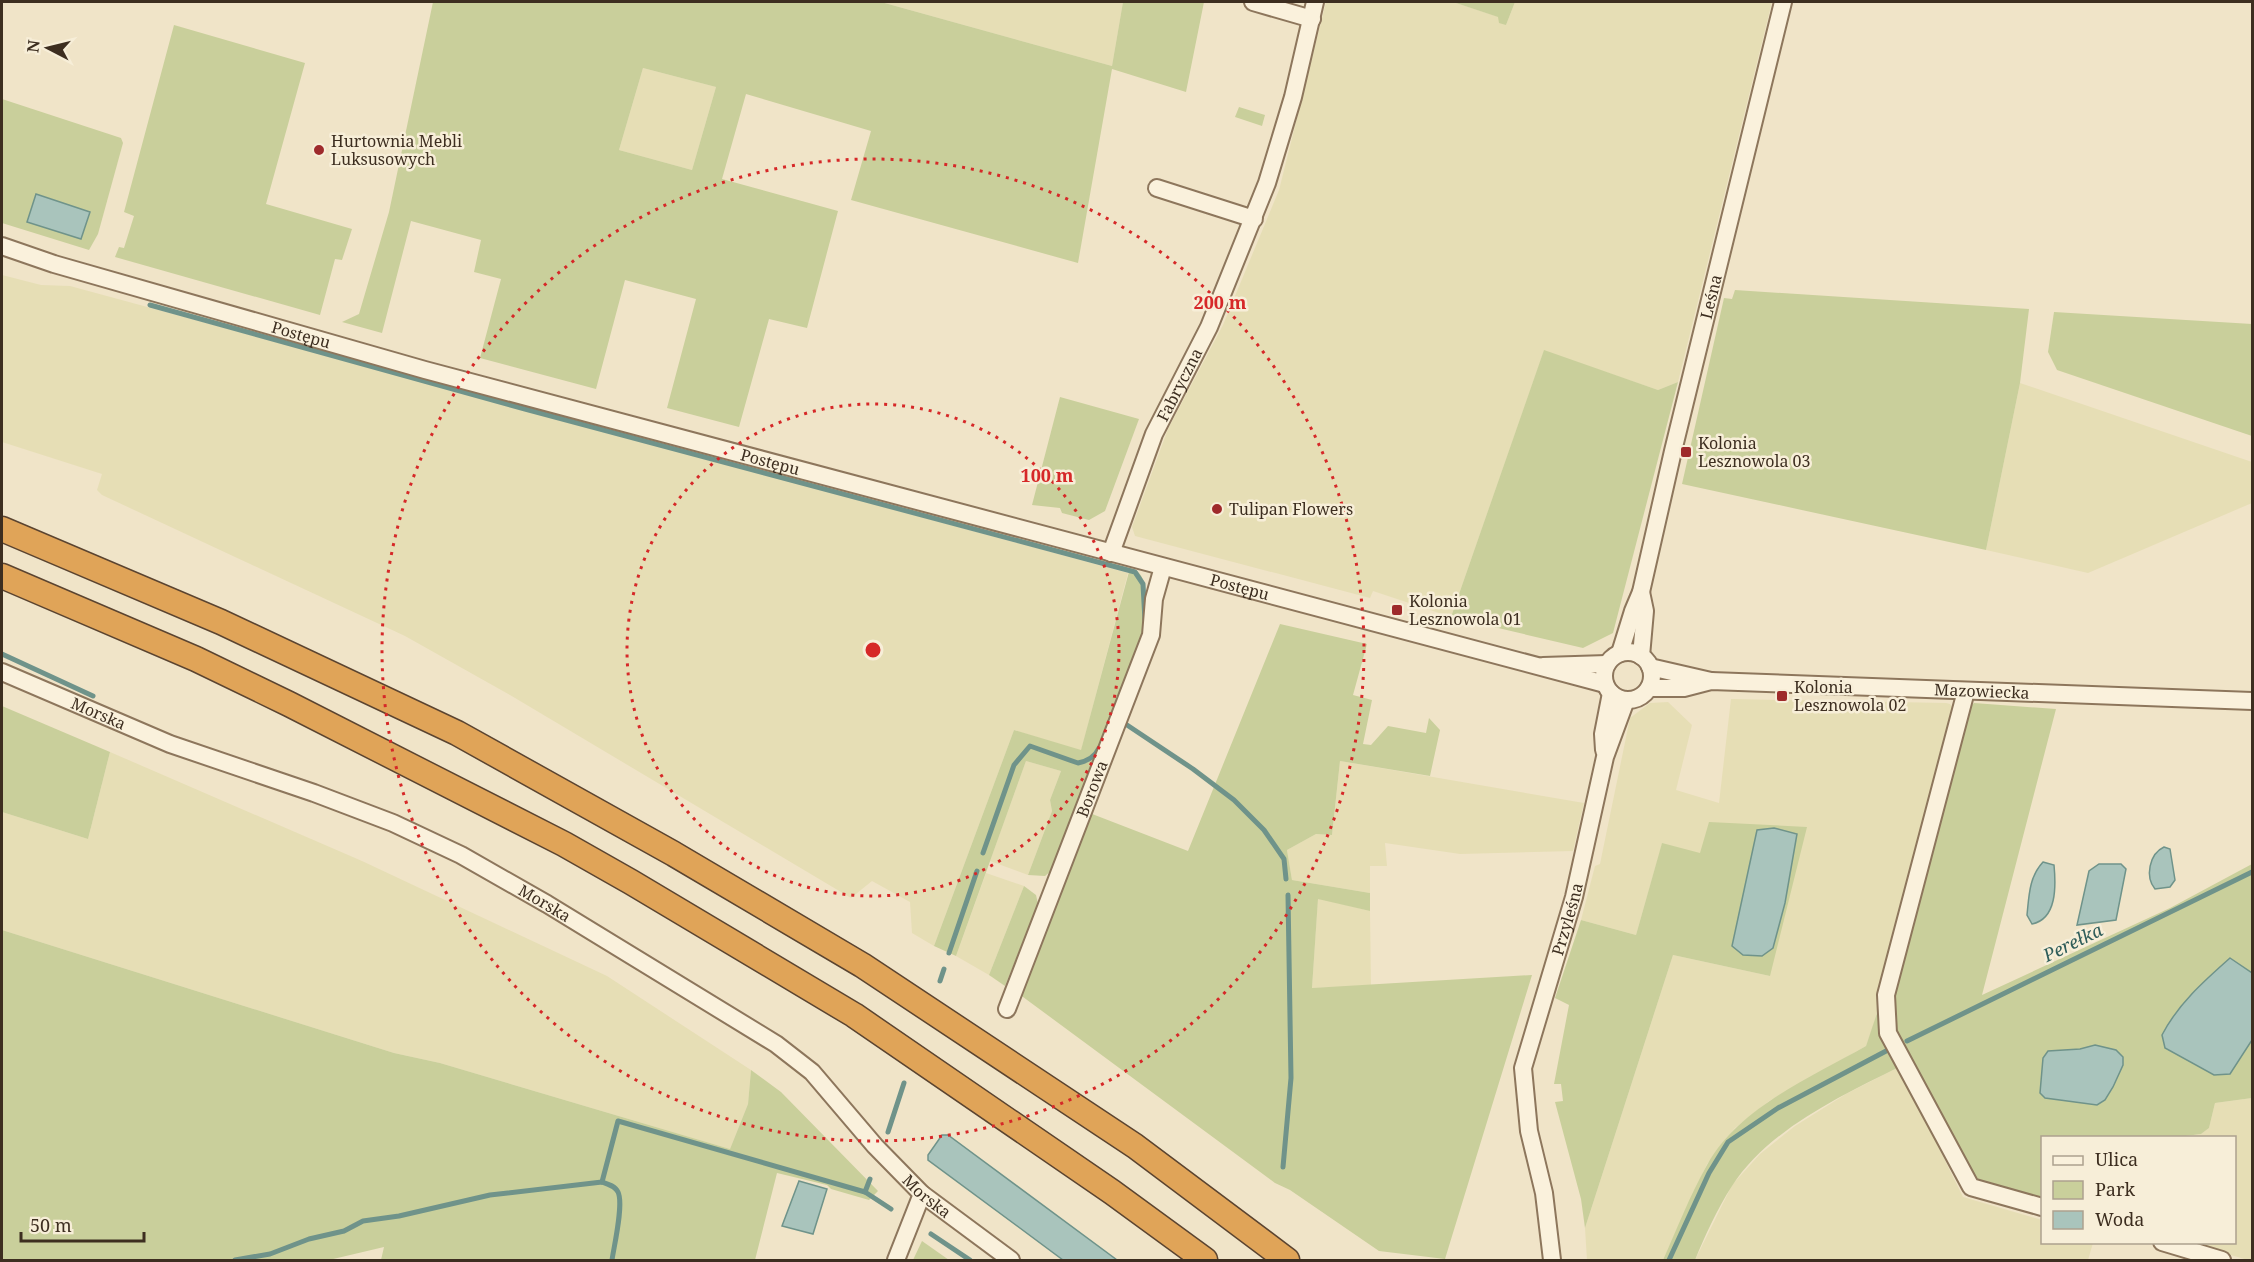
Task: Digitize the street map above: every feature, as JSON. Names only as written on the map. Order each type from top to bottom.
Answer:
[{"type":"highway","points":[[2,529],[221,622],[457,733],[693,865],[862,965],[1115,1133],[1287,1260]]},
{"type":"highway","points":[[2,576],[196,659],[289,704],[564,844],[631,882],[854,1015],[1112,1192],[1205,1260]]},
{"type":"street","points":[[1253,2],[1312,19]]},
{"type":"street","name":"Fabryczna","points":[[1111,553],[1154,434],[1209,327],[1254,219],[1280,148],[1315,2]]},
{"type":"street","name":"Leśna","points":[[1620,653],[1641,592],[1687,393],[1783,2]]},
{"type":"street","points":[[1157,188],[1254,219]]},
{"type":"street","name":"Postępu","points":[[2,246],[54,264],[370,355],[1542,666],[1558,674],[1614,693]]},
{"type":"street","name":"Borowa","points":[[1007,1009],[1151,635],[1154,599],[1163,567]]},
{"type":"street","name":"Leśna","points":[[1641,592],[1645,611],[1646,662]]},
{"type":"street","points":[[1632,652],[1646,662],[1652,677],[1649,688],[1640,697],[1614,693],[1604,671],[1607,664],[1620,653],[1632,652]]},
{"type":"street","name":"Mazowiecka","points":[[1646,662],[1712,681],[2253,700]]},
{"type":"street","name":"Postępu","points":[[1542,666],[1607,664]]},
{"type":"street","name":"Morska","points":[[2,672],[170,744],[314,793],[393,823],[480,866],[760,1032],[812,1072],[896,1170],[922,1194],[1011,1260]]},
{"type":"street","name":"Mazowiecka","points":[[1649,688],[1684,688],[1712,681]]},
{"type":"street","points":[[1966,691],[1886,995],[1888,1033],[1971,1186],[2041,1207]]},
{"type":"street","name":"Przyleśna","points":[[1552,1260],[1549,1223],[1529,1131],[1522,1081],[1526,1053],[1574,897],[1605,757],[1603,734],[1614,693]]},
{"type":"street","points":[[896,1260],[922,1194]]},
{"type":"street","points":[[2169,1244],[2222,1260]]},
{"type":"shaded area","points":[[881,2],[1123,2],[1112,66]]},
{"type":"shaded area","points":[[1326,2],[1453,2],[1499,17],[1506,25],[1515,2],[1772,2],[1678,382],[1658,390],[1544,351],[1451,617],[1373,591],[1370,598],[1135,536],[1132,527],[1168,429],[1223,325],[1279,190]]},
{"type":"shaded area","points":[[643,68],[716,87],[692,170],[619,150]]},
{"type":"shaded area","points":[[2,275],[41,285],[70,286],[1128,573],[1081,751],[1014,730],[934,946],[912,933],[910,902],[872,881],[851,898],[510,695],[405,636],[102,495],[97,490],[102,474],[2,442]]},
{"type":"shaded area","points":[[2020,383],[2252,462],[2252,503],[2088,573],[1986,550]]},
{"type":"shaded area","points":[[1731,699],[1946,703],[1953,708],[1925,828],[1866,1046],[1769,1101],[1735,1128],[1707,1164],[1663,1260],[1587,1260],[1585,1228],[1673,955],[1770,976],[1700,854],[1662,844],[1636,935],[1581,920],[1595,866],[1600,864],[1630,718],[1650,703],[1668,702],[1692,725],[1676,790],[1719,803]]},
{"type":"shaded area","points":[[110,752],[362,861],[607,976],[751,1070],[748,1104],[730,1149],[440,1063],[394,1053],[2,930],[2,812],[88,839]]},
{"type":"shaded area","points":[[1026,761],[1061,771],[1050,800],[1052,811],[1028,875],[990,861]]},
{"type":"shaded area","points":[[1340,761],[1584,803],[1573,851],[1460,854],[1385,843],[1387,866],[1370,866],[1370,893],[1292,880],[1287,850],[1316,834],[1332,835]]},
{"type":"shaded area","points":[[986,873],[1024,886],[989,975],[956,956]]},
{"type":"shaded area","points":[[1318,898],[1370,911],[1371,986],[1312,988]]},
{"type":"shaded area","points":[[1899,1067],[1963,1197],[2041,1220],[2041,1244],[2093,1244],[2088,1260],[1695,1260],[1732,1185],[1760,1154],[1795,1126],[1846,1094]]},
{"type":"shaded area","points":[[2252,1098],[2252,1260],[2192,1244],[2236,1244],[2236,1136],[2186,1136],[2201,1134],[2209,1128],[2215,1103]]},
{"type":"green space","points":[[433,2],[881,2],[1112,66],[1123,2],[1204,2],[1186,92],[1112,69],[1078,263],[851,200],[871,131],[746,94],[722,179],[838,211],[807,328],[769,319],[739,427],[667,408],[696,299],[625,280],[596,389],[480,358],[501,279],[474,272],[481,240],[411,221],[382,333],[342,322],[359,314],[389,212]],"holes":[[[643,68],[716,87],[692,170],[619,150]]]},
{"type":"green space","points":[[1453,2],[1515,2],[1506,25],[1499,23],[1498,17]]},
{"type":"green space","points":[[174,25],[305,63],[266,204],[352,229],[342,260],[335,259],[320,315],[115,257],[119,247],[124,248],[134,216],[124,212]]},
{"type":"green space","points":[[2,99],[121,138],[123,143],[98,234],[89,250],[2,223]]},
{"type":"green space","points":[[1239,107],[1265,115],[1262,126],[1235,117]]},
{"type":"green space","points":[[1735,290],[2029,309],[2020,383],[1986,550],[1682,484],[1724,298],[1732,299]]},
{"type":"green space","points":[[2054,312],[2252,324],[2252,436],[2057,370],[2048,352]]},
{"type":"green space","points":[[1544,350],[1658,390],[1678,382],[1613,633],[1583,648],[1451,617]]},
{"type":"green space","points":[[1060,397],[1139,419],[1105,511],[1089,520],[1062,513],[1060,508],[1032,505]]},
{"type":"green space","points":[[1130,568],[1138,572],[1144,582],[1145,595],[1148,596],[1148,625],[1052,870],[1045,876],[1028,875],[1052,811],[1050,800],[1061,771],[1026,761],[956,956],[934,946],[1014,730],[1081,750]]},
{"type":"green space","points":[[1280,624],[1367,644],[1353,695],[1372,700],[1363,744],[1371,745],[1388,726],[1426,733],[1429,718],[1440,730],[1430,776],[1340,761],[1332,835],[1316,834],[1287,850],[1292,880],[1370,893],[1370,911],[1318,899],[1312,988],[1532,975],[1445,1259],[1379,1251],[1290,1190],[1275,1183],[1019,994],[1087,812],[1188,851]]},
{"type":"green space","points":[[1974,703],[2056,709],[1982,995],[2170,908],[2252,864],[2252,1098],[2215,1103],[2209,1128],[2201,1134],[2186,1136],[2041,1136],[2041,1199],[1979,1181],[1966,1166],[1896,1039],[1891,996],[1968,709]]},
{"type":"green space","points":[[2,706],[110,752],[88,839],[2,812]]},
{"type":"green space","points":[[1709,822],[1807,827],[1770,976],[1673,955],[1585,1228],[1581,1199],[1555,1102],[1563,1101],[1561,1084],[1554,1084],[1569,1005],[1555,998],[1581,920],[1636,935],[1662,843],[1700,853]]},
{"type":"green space","points":[[1024,886],[1036,895],[1038,904],[1005,986],[989,975]]},
{"type":"green space","points":[[2,930],[394,1053],[440,1063],[730,1149],[748,1104],[751,1070],[781,1092],[878,1191],[869,1200],[831,1189],[827,1185],[777,1173],[755,1260],[381,1260],[384,1247],[329,1260],[2,1260]]},
{"type":"green space","points":[[1877,1013],[1899,1067],[1830,1102],[1766,1147],[1747,1166],[1732,1186],[1716,1213],[1695,1260],[1663,1260],[1707,1165],[1737,1126],[1800,1082],[1866,1046]]},
{"type":"green space","points":[[922,1241],[949,1260],[913,1260]]},
{"type":"water","points":[[36,194],[90,212],[81,239],[27,222]]},
{"type":"water","points":[[1774,828],[1797,834],[1785,903],[1773,948],[1762,956],[1743,955],[1732,946],[1757,830]]},
{"type":"water","points":[[2164,847],[2170,849],[2175,880],[2170,887],[2155,889],[2150,878],[2150,866],[2155,855]]},
{"type":"water","points":[[2043,862],[2054,865],[2055,892],[2046,916],[2032,924],[2027,915],[2029,894],[2032,880]]},
{"type":"water","points":[[2099,864],[2121,864],[2126,869],[2116,920],[2077,925],[2089,871]]},
{"type":"water","points":[[2230,958],[2252,973],[2252,1040],[2230,1074],[2214,1075],[2165,1048],[2162,1035],[2184,1003]]},
{"type":"water","points":[[2095,1045],[2116,1050],[2123,1057],[2123,1065],[2105,1100],[2097,1105],[2045,1098],[2040,1093],[2043,1058],[2048,1051],[2080,1049]]},
{"type":"water","points":[[942,1135],[948,1135],[1117,1260],[1063,1260],[928,1160],[928,1155]]},
{"type":"water","points":[[799,1181],[827,1189],[813,1234],[782,1226]]},
{"type":"waterway","points":[[150,305],[525,409],[1135,572],[1143,584],[1145,621]]},
{"type":"waterway","points":[[2,654],[93,696]]},
{"type":"waterway","points":[[1127,725],[1193,769],[1234,800],[1264,830],[1284,859],[1286,879]]},
{"type":"waterway","points":[[983,853],[1014,765],[1030,746],[1078,763],[1091,758],[1099,748]]},
{"type":"waterway","points":[[949,953],[977,871]]},
{"type":"waterway","name":"Perełka","points":[[1907,1041],[2252,872]]},
{"type":"waterway","points":[[1283,1167],[1291,1078],[1288,895]]},
{"type":"waterway","points":[[940,981],[944,969]]},
{"type":"waterway","name":"Perełka","points":[[1669,1260],[1709,1173],[1728,1142],[1778,1108],[1888,1050]]},
{"type":"waterway","points":[[888,1132],[904,1083]]},
{"type":"waterway","points":[[602,1182],[618,1121],[865,1192],[870,1179]]},
{"type":"waterway","points":[[235,1260],[270,1254],[309,1239],[344,1231],[363,1221],[399,1216],[490,1195],[602,1182],[615,1188],[620,1198],[612,1260]]},
{"type":"waterway","points":[[865,1192],[891,1209]]},
{"type":"waterway","points":[[931,1234],[970,1260]]},
{"type":"place","name":"Hurtownia Mebli Luksusowych","points":[[319,150]]},
{"type":"place","name":"Kolonia Lesznowola 03","points":[[1686,452]]},
{"type":"place","name":"Tulipan Flowers","points":[[1217,509]]},
{"type":"place","name":"Kolonia Lesznowola 01","points":[[1397,610]]},
{"type":"place","name":"Kolonia Lesznowola 02","points":[[1782,696]]}]
